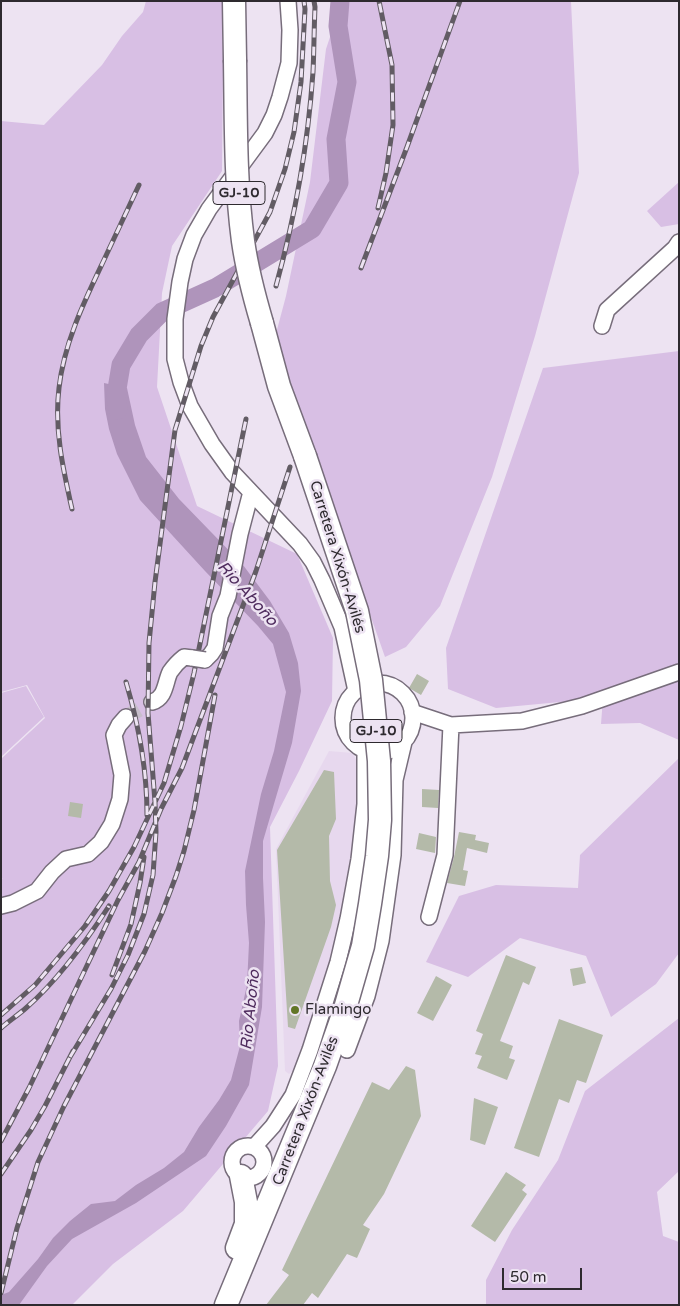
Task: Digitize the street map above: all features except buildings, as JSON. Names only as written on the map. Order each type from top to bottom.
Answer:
[{"type":"highway","name":"Carretera Xixón-Avilés","points":[[226,1305],[326,1066],[344,1012],[363,946],[377,856],[380,820],[379,761],[371,680],[357,611],[305,456],[279,386],[250,282],[243,241],[238,181],[234,1]]},
{"type":"highway","points":[[262,1222],[284,1183],[347,1050]]},
{"type":"highway","points":[[216,1305],[246,1224],[246,1202],[241,1176]]},
{"type":"street","points":[[288,1],[290,30],[289,63],[274,115],[265,133],[209,209],[194,235],[184,259],[175,319],[175,359],[190,406],[212,444],[232,472],[300,544],[313,562],[342,627],[356,691]]},
{"type":"street","points":[[602,326],[607,310],[679,242]]},
{"type":"street","points":[[152,702],[161,696],[170,672],[184,657],[198,659],[211,654],[215,648],[220,616],[228,596],[240,534],[251,492]]},
{"type":"street","points":[[412,712],[452,725],[522,721],[582,706],[679,672]]},
{"type":"street","points":[[378,683],[390,686],[404,696],[412,712],[413,723],[410,733],[404,742],[386,752],[365,751],[353,743],[345,731],[343,716],[346,702],[356,691],[366,685],[378,683]]},
{"type":"street","points":[[1,906],[13,903],[37,891],[52,872],[66,859],[88,854],[101,842],[112,824],[120,799],[122,775],[114,735],[126,717]]},
{"type":"street","points":[[429,917],[445,855],[452,725]]},
{"type":"street","points":[[347,1050],[367,996],[381,941],[393,855],[395,780],[404,742]]},
{"type":"street","points":[[254,1147],[273,1126],[293,1095],[338,962],[359,859],[364,804],[365,751]]},
{"type":"street","points":[[246,1146],[254,1147],[262,1154],[263,1168],[256,1176],[251,1178],[241,1176],[234,1169],[235,1154],[246,1146]]},
{"type":"shaded area","points":[[146,1],[222,1],[222,171],[172,246],[162,293],[157,387],[197,506],[297,554],[333,638],[332,701],[270,827],[278,1066],[268,1111],[183,1211],[113,1264],[72,1305],[1,1305],[1,879],[3,879],[1,878],[1,763],[2,758],[45,718],[27,685],[1,692],[1,121],[44,125],[102,65],[122,36],[143,12]]},
{"type":"shaded area","points":[[342,1],[571,1],[579,173],[535,336],[492,477],[440,606],[406,647],[385,657],[274,341],[286,296],[310,182],[326,49]]},
{"type":"shaded area","points":[[679,182],[679,224],[661,227],[647,211]]},
{"type":"shaded area","points":[[679,351],[679,740],[640,723],[601,724],[603,698],[496,708],[448,689],[446,648],[543,368]]},
{"type":"shaded area","points":[[26,686],[44,717],[1,757],[1,693]]},
{"type":"shaded area","points":[[329,751],[352,753],[357,761],[356,843],[333,961],[301,1055],[293,1071],[289,1074],[285,1071],[276,849]]},
{"type":"shaded area","points":[[679,758],[679,953],[656,984],[611,1017],[586,956],[520,938],[468,977],[426,962],[459,896],[496,885],[578,888],[580,855]]},
{"type":"shaded area","points":[[679,1018],[679,1171],[657,1192],[663,1236],[679,1242],[679,1305],[486,1305],[486,1280],[512,1230],[558,1160],[585,1091]]},
{"type":"water","points":[[104,383],[127,388],[135,425],[146,457],[179,499],[243,565],[270,601],[289,633],[298,663],[301,691],[292,743],[263,841],[265,922],[262,1007],[249,1085],[226,1126],[206,1156],[136,1203],[72,1239],[47,1266],[19,1305],[1,1305],[1,1295],[9,1292],[38,1259],[53,1238],[70,1221],[91,1204],[115,1201],[184,1152],[231,1080],[240,1046],[239,1021],[247,985],[249,943],[245,871],[261,794],[274,751],[286,692],[273,644],[140,500],[117,454],[109,429],[105,409]]},
{"type":"waterway","name":"Rio Aboño","points":[[118,410],[116,395],[121,365],[139,335],[162,312],[215,288],[312,229],[339,183],[336,139],[347,82],[338,26],[340,1]]},
{"type":"tunnel","points":[[126,717],[152,702]]},
{"type":"railway","points":[[70,1057],[111,989],[128,955],[144,914],[153,875],[156,832],[148,713],[149,643],[175,430],[201,346],[213,317],[270,212],[285,169],[294,132],[301,82],[304,1]]},
{"type":"railway","points":[[276,286],[295,207],[308,126],[313,72],[314,1]]},
{"type":"railway","points":[[378,208],[386,173],[393,125],[392,65],[379,1]]},
{"type":"railway","points":[[361,268],[460,1]]},
{"type":"railway","points":[[72,509],[63,464],[58,419],[59,388],[65,355],[82,308],[139,185]]},
{"type":"railway","points":[[1,1015],[35,985],[85,926],[109,891],[134,847],[164,783],[194,673],[246,419]]},
{"type":"railway","points":[[1,1141],[29,1088],[118,900],[139,862],[161,809],[182,768],[256,571],[290,467]]},
{"type":"railway","points":[[126,682],[141,748],[146,781],[147,815]]},
{"type":"railway","points":[[1,1293],[17,1228],[38,1162],[64,1106],[145,951],[176,876],[194,810],[215,695]]},
{"type":"railway","points":[[112,975],[131,924],[144,857]]},
{"type":"railway","points":[[1,1028],[38,997],[60,973],[109,906]]},
{"type":"railway","points":[[1,1174],[31,1130],[73,1051]]},
{"type":"place","name":"Flamingo","points":[[295,1010]]}]
